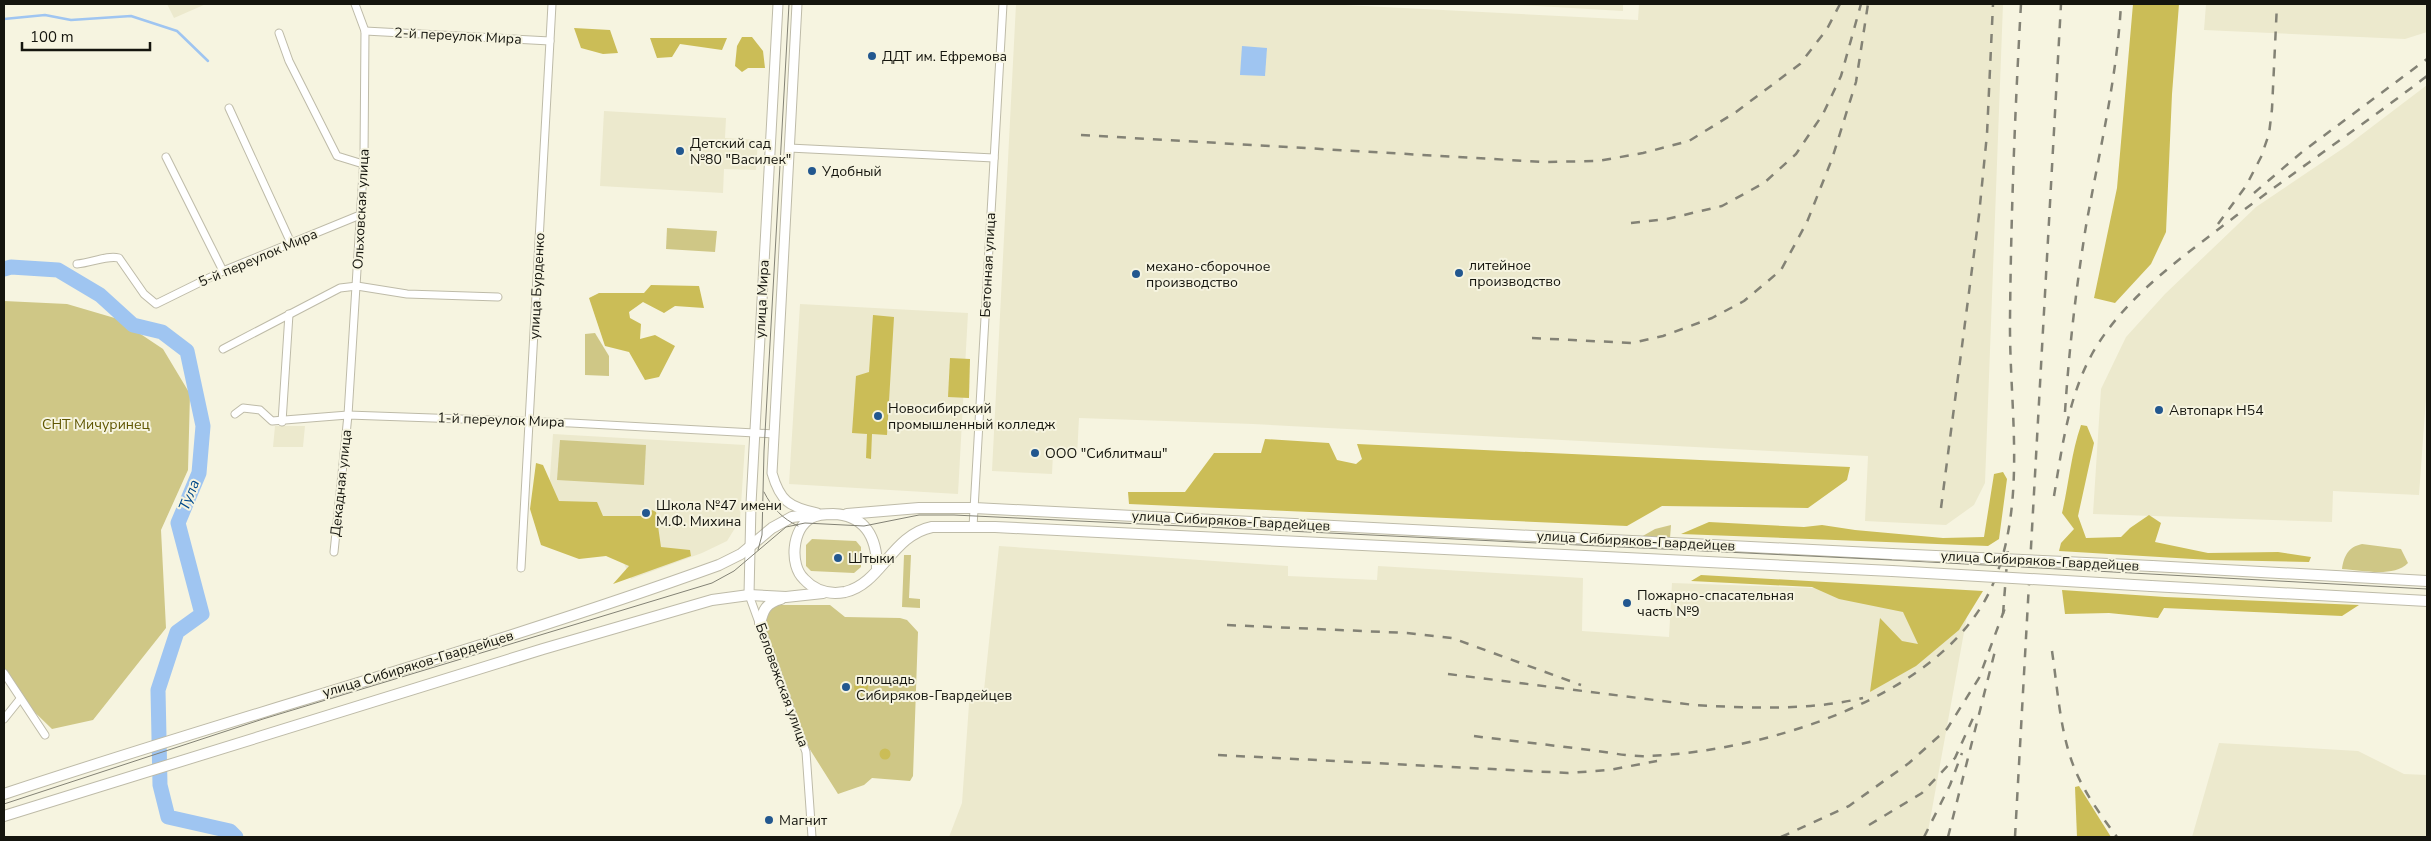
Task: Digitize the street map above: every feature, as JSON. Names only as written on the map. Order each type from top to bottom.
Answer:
[{"type":"main road","name":"улица Сибиряков-Гвардейцев","points":[[844,515],[919,508],[974,508],[2427,581]]},
{"type":"main road","name":"улица Сибиряков-Гвардейцев","points":[[4,794],[261,711],[536,628],[719,565],[741,554],[772,528],[792,518],[822,514]]},
{"type":"main road","points":[[822,514],[844,515],[858,520],[868,531],[877,552],[877,568],[872,577],[846,592],[829,593],[814,589],[800,576],[794,557],[795,541],[810,518],[822,514]]},
{"type":"main road","points":[[1246,540],[1247,522]]},
{"type":"main road","name":"улица Сибиряков-Гвардейцев","points":[[877,568],[904,541],[922,529],[973,527],[1892,571],[2427,601]]},
{"type":"main road","name":"улица Сибиряков-Гвардейцев","points":[[4,816],[562,643],[712,600],[749,594],[786,597],[829,593]]},
{"type":"main road","points":[[760,624],[763,609],[772,601],[786,597]]},
{"type":"street","name":"Ольховская улица","points":[[348,415],[363,164],[366,31],[355,4]]},
{"type":"street","name":"улица Бурденко","points":[[521,568],[552,4]]},
{"type":"street","name":"улица Мира","points":[[749,594],[755,433],[778,4]]},
{"type":"street","name":"улица Мира","points":[[774,434],[797,4]]},
{"type":"street","name":"Бетонная улица","points":[[973,527],[1003,4]]},
{"type":"street","name":"2-й переулок Мира","points":[[366,31],[550,41]]},
{"type":"street","points":[[279,33],[289,60],[337,156],[363,164]]},
{"type":"street","points":[[229,108],[291,243]]},
{"type":"street","points":[[789,148],[994,158]]},
{"type":"street","points":[[166,157],[223,271]]},
{"type":"street","name":"5-й переулок Мира","points":[[77,264],[92,263],[114,257],[120,258],[144,294],[156,304],[223,271],[360,215]]},
{"type":"street","points":[[223,349],[340,288],[357,286],[407,294],[498,297]]},
{"type":"street","points":[[235,414],[243,408],[260,410],[272,421],[282,422],[289,314]]},
{"type":"street","name":"1-й переулок Мира","points":[[282,422],[348,415],[774,434]]},
{"type":"street","name":"Декадная улица","points":[[334,552],[348,415]]},
{"type":"street","points":[[774,434],[772,473],[780,494],[784,500],[798,509],[822,514]]},
{"type":"street","name":"Беловежская улица","points":[[749,594],[806,752],[812,837]]},
{"type":"street","points":[[4,673],[45,735]]},
{"type":"street","points":[[4,719],[20,699]]},
{"type":"shaded area","points":[[167,4],[206,4],[174,18]]},
{"type":"shaded area","name":"ООО \"Сиблитмаш\"","points":[[1016,4],[1325,4],[1638,20],[1639,4],[2003,4],[1985,483],[1974,505],[1946,525],[1865,521],[1868,456],[1253,424],[1079,418],[1077,456],[1053,454],[1052,474],[992,471]]},
{"type":"shaded area","points":[[1502,4],[1623,4],[1623,11]]},
{"type":"shaded area","points":[[2133,4],[2179,4],[2172,94],[2166,232],[2151,264],[2115,303],[2094,298],[2117,188]]},
{"type":"shaded area","points":[[2206,4],[2427,4],[2427,32],[2405,39],[2204,30]]},
{"type":"shaded area","points":[[574,28],[610,30],[618,53],[603,54],[581,48]]},
{"type":"shaded area","points":[[742,37],[752,37],[763,51],[765,68],[748,68],[742,72],[735,66],[737,46]]},
{"type":"shaded area","points":[[650,38],[727,38],[722,50],[680,44],[672,57],[657,58]]},
{"type":"shaded area","points":[[2427,85],[2427,384],[2419,495],[2333,491],[2332,522],[2093,514],[2101,389],[2126,337],[2165,294],[2256,207],[2348,145]]},
{"type":"shaded area","name":"Детский сад №80 \"Василек\"","points":[[604,111],[726,118],[725,138],[758,140],[756,170],[724,169],[723,193],[600,186]]},
{"type":"shaded area","points":[[651,285],[699,286],[704,308],[675,306],[664,313],[643,302],[629,312],[630,318],[641,324],[640,339],[655,335],[675,346],[659,377],[645,380],[629,352],[605,346],[589,298],[599,293],[644,293]]},
{"type":"shaded area","name":"Новосибирский промышленный колледж","points":[[800,304],[968,313],[958,494],[789,484]]},
{"type":"shaded area","points":[[873,315],[894,317],[887,435],[872,434],[871,459],[866,458],[867,434],[852,433],[856,376],[869,372]]},
{"type":"shaded area","points":[[950,358],[970,359],[969,398],[948,397]]},
{"type":"shaded area","points":[[2081,425],[2087,426],[2094,443],[2078,516],[2086,538],[2121,537],[2130,528],[2149,515],[2161,523],[2155,542],[2208,553],[2278,552],[2311,557],[2309,562],[2210,560],[2059,551],[2061,543],[2074,529],[2062,513],[2072,458]]},
{"type":"shaded area","points":[[275,426],[305,426],[303,447],[273,447]]},
{"type":"shaded area","name":"Школа №47 имени М.Ф. Михина","points":[[553,434],[745,445],[740,520],[727,541],[702,553],[631,579],[620,555],[548,505]]},
{"type":"shaded area","points":[[1265,439],[1329,443],[1337,460],[1356,464],[1362,459],[1357,444],[1850,467],[1847,480],[1808,508],[1662,506],[1627,526],[1129,504],[1128,492],[1185,492],[1214,453],[1261,453]]},
{"type":"shaded area","points":[[536,463],[543,465],[559,501],[597,502],[603,516],[647,516],[652,510],[656,512],[661,547],[690,550],[691,556],[613,584],[629,566],[606,556],[579,559],[541,545],[530,509]]},
{"type":"shaded area","points":[[2003,472],[2007,479],[1999,539],[1988,546],[1681,534],[1709,522],[1804,527],[1822,525],[1943,538],[1984,537],[1994,474]]},
{"type":"shaded area","points":[[999,546],[1288,566],[1288,576],[1377,580],[1378,566],[1583,578],[1582,631],[1669,637],[1672,583],[1812,588],[1970,599],[1927,837],[949,837],[962,803],[970,690],[984,690]]},
{"type":"shaded area","points":[[1701,575],[1983,591],[1959,630],[1916,666],[1870,692],[1880,618],[1902,641],[1918,644],[1903,612],[1839,599],[1812,587],[1691,581]]},
{"type":"shaded area","points":[[2062,590],[2165,597],[2359,605],[2342,616],[2164,608],[2158,618],[2109,613],[2065,614]]},
{"type":"shaded area","points":[[858,680],[864,680],[868,687],[864,694],[858,694],[854,690],[854,684]]},
{"type":"shaded area","points":[[2219,743],[2358,751],[2404,774],[2427,775],[2427,837],[2192,837]]},
{"type":"shaded area","points":[[885,748],[891,754],[885,760],[879,754]]},
{"type":"shaded area","points":[[2079,786],[2111,837],[2077,837],[2075,787]]},
{"type":"green space","points":[[667,228],[717,231],[715,252],[666,249]]},
{"type":"green space","name":"СНТ Мичуринец","points":[[4,301],[67,304],[118,319],[163,349],[190,394],[188,470],[161,530],[166,628],[93,720],[52,729],[19,697],[4,674]]},
{"type":"green space","points":[[595,333],[609,356],[609,376],[585,375],[585,334]]},
{"type":"green space","points":[[560,440],[646,445],[644,485],[557,480]]},
{"type":"green space","points":[[1671,525],[1670,538],[1641,537],[1655,529]]},
{"type":"green space","points":[[812,539],[856,541],[861,547],[861,567],[854,573],[811,571],[806,566],[806,545]]},
{"type":"green space","points":[[2362,544],[2401,549],[2408,563],[2402,568],[2386,572],[2342,569],[2344,560],[2350,550]]},
{"type":"green space","points":[[904,555],[911,555],[909,598],[920,599],[920,608],[902,607]]},
{"type":"green space","points":[[775,605],[830,605],[845,617],[900,618],[907,620],[918,632],[913,776],[910,781],[872,778],[864,785],[838,794],[809,748],[764,625],[767,609]]},
{"type":"water","points":[[1242,46],[1267,48],[1265,76],[1240,75]]},
{"type":"waterway","points":[[4,19],[45,15],[71,20],[131,16],[177,31],[208,61]]},
{"type":"waterway","name":"Тула","points":[[4,269],[11,267],[58,270],[100,295],[133,325],[162,332],[187,351],[203,426],[199,473],[178,523],[202,614],[177,632],[158,690],[160,785],[168,817],[230,831],[236,837]]},
{"type":"tram line","points":[[758,550],[762,535],[764,451],[789,4]]},
{"type":"tram line","points":[[764,492],[778,512],[798,526]]},
{"type":"tram line","points":[[4,804],[263,719],[712,583],[734,571],[786,527],[805,523],[864,526],[919,515],[954,515],[1892,560],[2427,589]]},
{"type":"railway","points":[[1081,135],[1544,162],[1598,161],[1643,153],[1689,141],[1736,112],[1800,64],[1827,29],[1840,4]]},
{"type":"railway","points":[[1631,223],[1667,219],[1722,206],[1764,183],[1796,154],[1823,114],[1841,76],[1861,4]]},
{"type":"railway","points":[[1532,338],[1632,343],[1663,336],[1712,318],[1744,301],[1781,270],[1807,222],[1832,159],[1856,82],[1868,4]]},
{"type":"railway","points":[[1941,508],[1979,215],[1987,134],[1993,4]]},
{"type":"railway","points":[[1474,736],[1641,756],[1694,752],[1744,743],[1796,729],[1847,710],[1895,686],[1938,656],[1972,620],[1995,579],[2005,548],[2011,516],[2014,483],[2010,319],[2021,4]]},
{"type":"railway","points":[[2015,837],[2061,4]]},
{"type":"railway","points":[[2065,412],[2079,272],[2112,88],[2121,4]]},
{"type":"railway","points":[[2218,224],[2246,186],[2261,157],[2269,134],[2277,4]]},
{"type":"railway","points":[[2254,193],[2302,152],[2427,59]]},
{"type":"railway","points":[[2054,496],[2067,423],[2077,388],[2092,354],[2104,335],[2133,300],[2184,255],[2427,76]]},
{"type":"railway","points":[[2003,614],[2008,549]]},
{"type":"railway","points":[[1781,837],[1849,806],[1909,763],[1947,729],[1979,678],[2005,608]]},
{"type":"railway","points":[[1227,625],[1407,633],[1452,638],[1581,685]]},
{"type":"railway","points":[[1948,837],[1995,651]]},
{"type":"railway","points":[[2052,651],[2060,713],[2071,758],[2085,789],[2117,837]]},
{"type":"railway","points":[[1448,674],[1694,705],[1757,708],[1800,707],[1863,698]]},
{"type":"railway","points":[[1869,825],[1922,793],[1955,758],[1974,716]]},
{"type":"railway","points":[[1924,837],[1950,785],[1962,753]]},
{"type":"railway","points":[[1218,755],[1568,773],[1609,770],[1657,761]]},
{"type":"place","name":"ДДТ им. Ефремова","points":[[872,56]]},
{"type":"place","name":"Детский сад №80 \"Василек\"","points":[[680,151]]},
{"type":"place","name":"Удобный","points":[[812,171]]},
{"type":"place","name":"литейное производство","points":[[1459,273]]},
{"type":"place","name":"механо-сборочное производство","points":[[1136,274]]},
{"type":"place","name":"Автопарк Н54","points":[[2159,410]]},
{"type":"place","name":"Новосибирский промышленный колледж","points":[[878,416]]},
{"type":"place","name":"ООО \"Сиблитмаш\"","points":[[1035,453]]},
{"type":"place","name":"Школа №47 имени М.Ф. Михина","points":[[646,513]]},
{"type":"place","name":"Штыки","points":[[838,558]]},
{"type":"place","name":"Пожарно-спасательная часть №9","points":[[1627,603]]},
{"type":"place","name":"площадь Сибиряков-Гвардейцев","points":[[846,687]]},
{"type":"place","name":"Магнит","points":[[769,820]]}]
